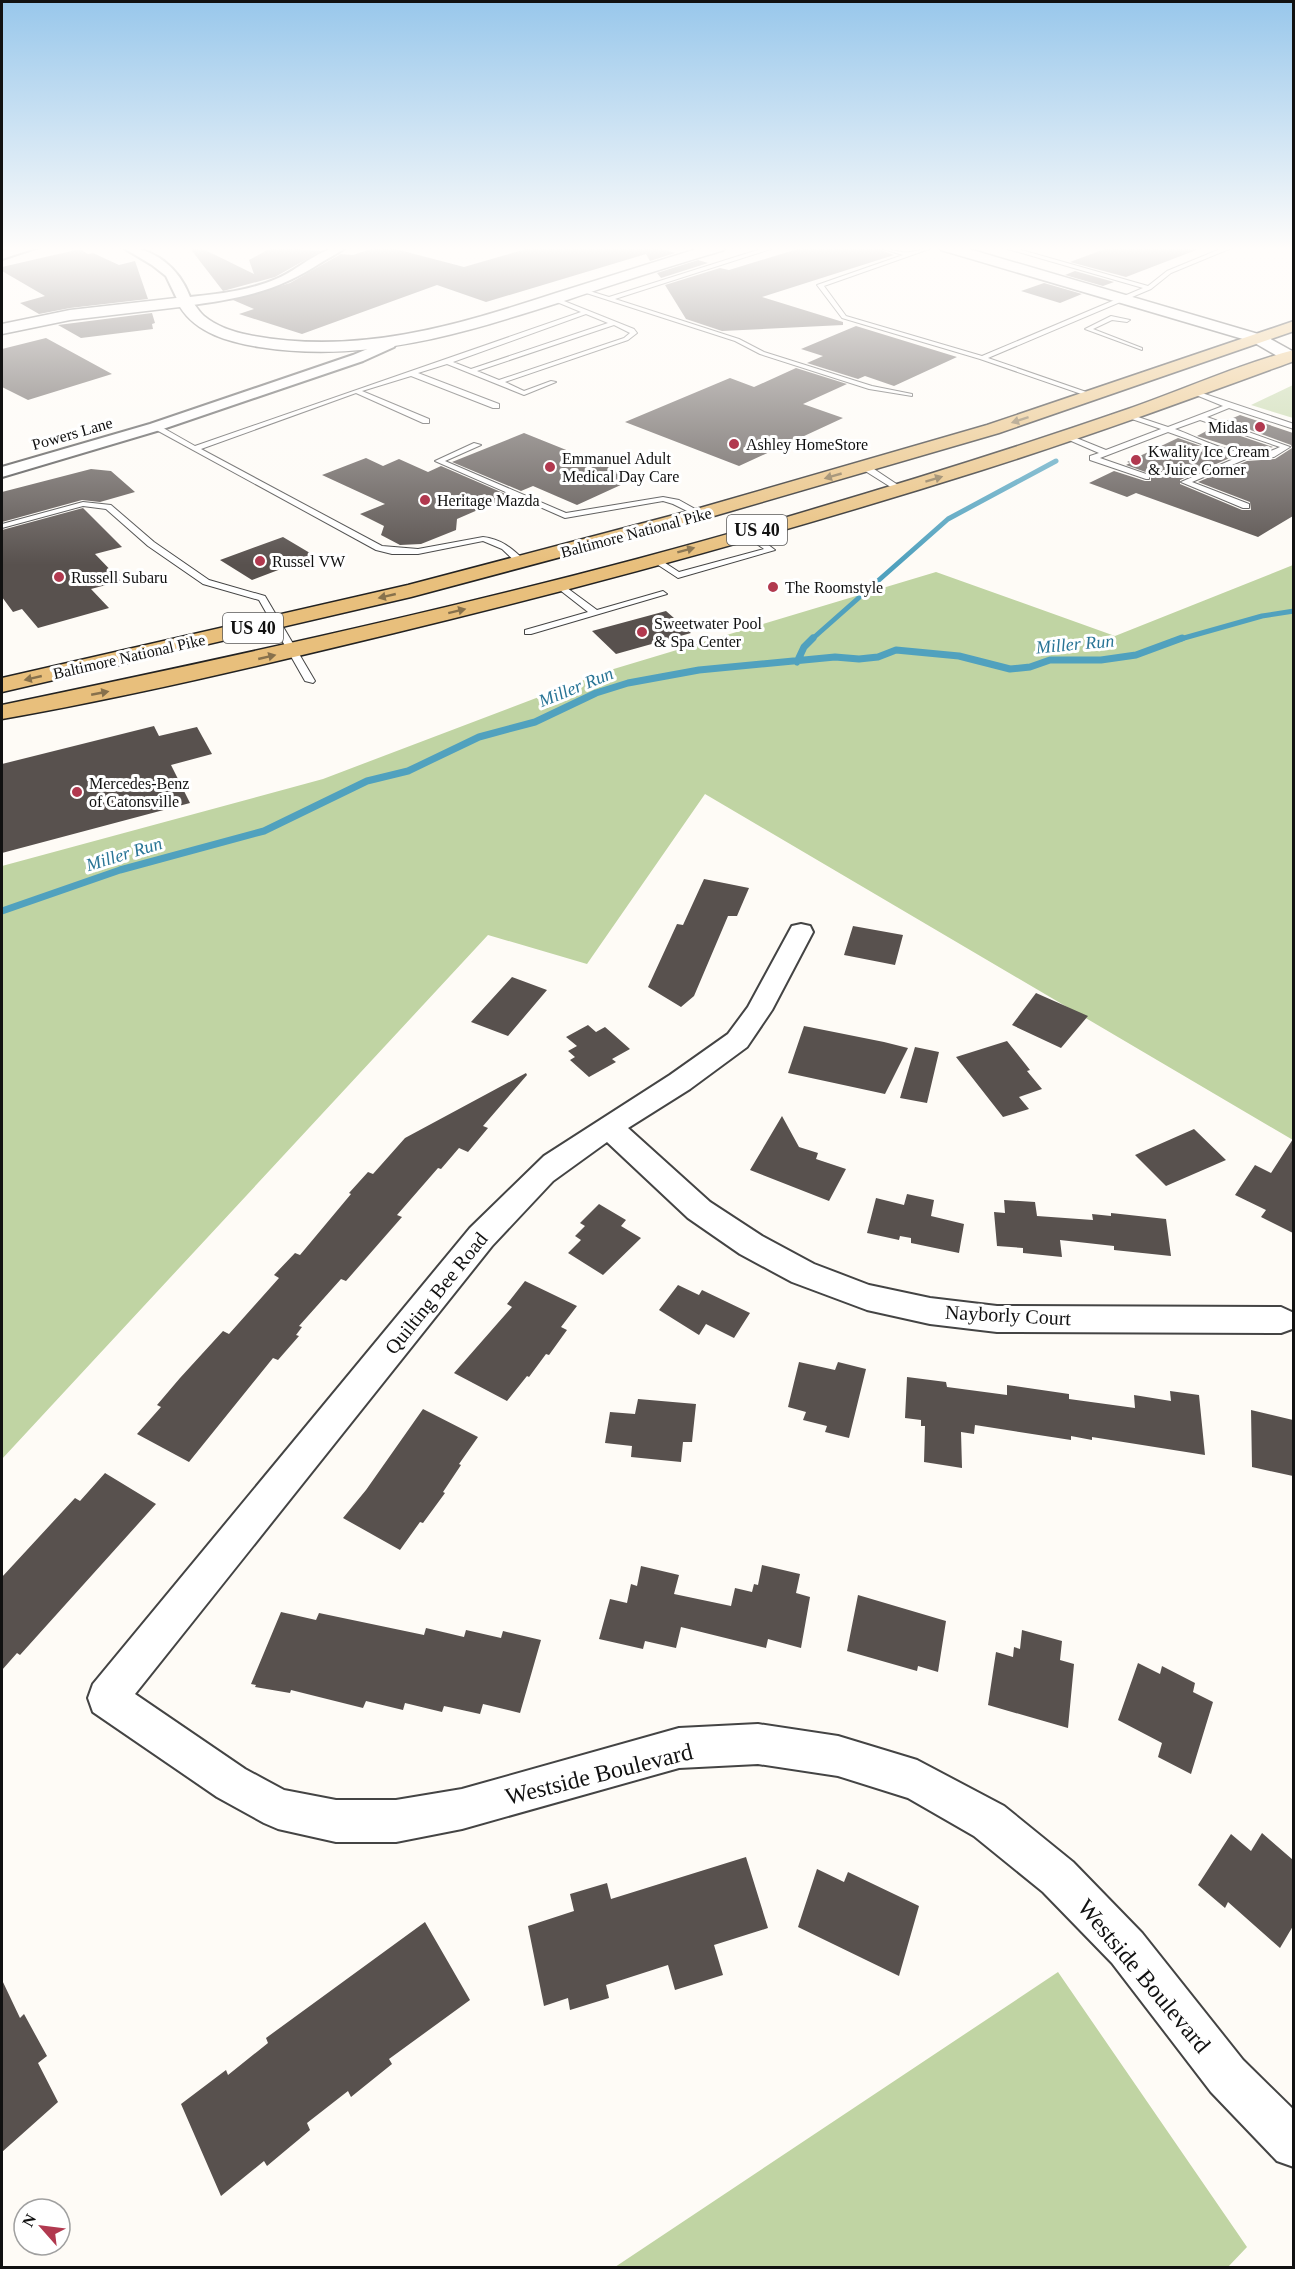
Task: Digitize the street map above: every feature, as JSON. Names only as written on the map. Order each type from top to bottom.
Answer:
[{"type":"main road","name":"Baltimore National Pike","points":[[2,685],[276,623],[522,563],[865,467],[1093,396],[1219,353]]},
{"type":"main road","name":"Baltimore National Pike","points":[[2,712],[292,651],[559,585],[900,489],[1066,436],[1292,356]]},
{"type":"street","name":"Powers Lane","points":[[2,472],[155,427],[369,353]]},
{"type":"street","name":"Quilting Bee Road","points":[[107,1698],[481,1237],[526,1189],[566,1155],[670,1089],[717,1056],[742,1035],[778,977],[787,954],[801,932]]},
{"type":"street","name":"Nayborly Court","points":[[610,1128],[699,1210],[743,1239],[803,1273],[867,1297],[930,1311],[997,1319],[1281,1320]]},
{"type":"street","name":"Westside Boulevard","points":[[107,1698],[231,1783],[278,1809],[336,1821],[396,1821],[462,1809],[679,1749],[758,1744],[838,1756],[917,1780],[989,1821],[1058,1877],[1127,1948],[1227,2076],[1293,2144]]},
{"type":"lane","points":[[196,448],[356,391],[472,353]]},
{"type":"lane","points":[[471,370],[523,353]]},
{"type":"lane","points":[[498,382],[585,353]]},
{"type":"lane","points":[[765,353],[871,388],[910,395]]},
{"type":"lane","points":[[965,353],[1093,396]]},
{"type":"lane","points":[[982,358],[995,353]]},
{"type":"lane","points":[[447,362],[524,393],[553,382]]},
{"type":"lane","points":[[411,373],[496,406]]},
{"type":"lane","points":[[356,391],[426,421]]},
{"type":"lane","points":[[1193,392],[1293,427]]},
{"type":"lane","points":[[1146,477],[1093,458],[1229,406]]},
{"type":"lane","points":[[1129,414],[1245,457]]},
{"type":"lane","points":[[1200,417],[1286,447],[1271,455],[1245,457],[1185,482],[1246,507]]},
{"type":"lane","points":[[155,427],[379,548],[392,552],[421,552],[483,539],[493,540],[508,548],[522,563]]},
{"type":"lane","points":[[1066,436],[1106,453]]},
{"type":"lane","points":[[477,445],[439,461],[565,516],[663,499],[676,502],[700,514]]},
{"type":"lane","points":[[865,467],[900,489]]},
{"type":"lane","points":[[2,525],[83,504],[108,507],[152,544],[206,582],[262,598],[310,681]]},
{"type":"lane","points":[[653,559],[678,575],[771,550],[747,533]]},
{"type":"lane","points":[[559,585],[595,613]]},
{"type":"lane","points":[[528,632],[663,594]]},
{"type":"green space","points":[[1293,385],[1293,418],[1251,405]]},
{"type":"green space","points":[[1293,565],[1293,1140],[705,794],[587,964],[488,935],[2,1459],[2,866],[323,779],[607,671],[936,572],[1115,636]]},
{"type":"green space","points":[[1058,1972],[1247,2247],[1228,2267],[615,2267]]},
{"type":"building","points":[[2,353],[73,353],[112,374],[28,400],[2,387]]},
{"type":"building","points":[[813,353],[944,353],[957,357],[894,386],[865,376],[858,379],[807,363],[823,356]]},
{"type":"building","name":"Ashley HomeStore","points":[[796,368],[847,384],[803,404],[843,418],[739,466],[625,422],[730,378],[754,387]]},
{"type":"building","points":[[1240,415],[1293,433],[1293,516],[1258,537],[1136,493],[1127,497],[1089,483],[1114,471],[1151,481],[1151,474],[1126,465],[1130,463],[1127,462],[1178,438],[1232,457],[1180,480],[1180,484],[1242,510],[1251,510],[1250,502],[1198,482],[1247,461],[1275,459],[1292,448],[1291,445],[1226,421]]},
{"type":"building","points":[[1214,427],[1273,447],[1254,451],[1241,450],[1197,436]]},
{"type":"building","name":"Emmanuel Adult Medical Day Care","points":[[524,433],[636,478],[577,505],[533,486],[521,491],[452,462]]},
{"type":"building","name":"Heritage Mazda","points":[[366,458],[383,466],[399,459],[428,472],[441,466],[510,496],[457,519],[456,530],[421,544],[400,545],[381,535],[384,526],[360,514],[385,504],[322,475]]},
{"type":"building","points":[[91,469],[111,471],[135,492],[100,502],[82,500],[2,522],[2,492]]},
{"type":"building","name":"Russell Subaru","points":[[83,508],[122,547],[95,554],[121,581],[91,589],[109,608],[38,628],[22,609],[13,612],[2,597],[2,530]]},
{"type":"building","name":"Russel VW","points":[[283,537],[315,556],[252,580],[220,560]]},
{"type":"building","name":"Sweetwater Pool & Spa Center","points":[[666,611],[691,633],[616,654],[592,631]]},
{"type":"building","name":"Mercedes-Benz of Catonsville","points":[[154,726],[159,736],[197,727],[212,754],[171,765],[190,803],[2,853],[2,764]]},
{"type":"building","points":[[704,879],[749,888],[737,916],[728,916],[694,996],[681,1007],[648,987],[677,924],[683,925]]},
{"type":"building","points":[[853,926],[903,935],[895,965],[844,955]]},
{"type":"building","points":[[512,977],[547,990],[508,1036],[471,1022]]},
{"type":"building","points":[[1036,993],[1088,1016],[1061,1048],[1012,1025]]},
{"type":"building","points":[[588,1025],[596,1032],[605,1027],[630,1049],[612,1059],[616,1062],[589,1077],[570,1060],[575,1057],[568,1051],[577,1046],[566,1037]]},
{"type":"building","points":[[804,1026],[908,1048],[885,1094],[788,1073]]},
{"type":"building","points":[[1007,1041],[1042,1089],[1019,1097],[1029,1109],[1003,1117],[956,1057]]},
{"type":"building","points":[[915,1047],[939,1052],[927,1103],[900,1098]]},
{"type":"building","points":[[526,1073],[527,1075],[483,1126],[488,1128],[468,1152],[459,1148],[441,1169],[438,1168],[397,1215],[402,1217],[346,1281],[341,1279],[299,1326],[302,1327],[296,1335],[299,1336],[278,1360],[273,1358],[189,1462],[137,1434],[161,1407],[157,1405],[180,1378],[223,1331],[229,1334],[279,1278],[274,1275],[295,1253],[300,1255],[368,1172],[373,1174],[405,1138]]},
{"type":"building","points":[[782,1116],[799,1147],[818,1153],[816,1159],[846,1169],[829,1201],[750,1170]]},
{"type":"building","points":[[1194,1129],[1226,1160],[1166,1186],[1135,1155]]},
{"type":"building","points":[[1293,1139],[1293,1233],[1261,1217],[1266,1210],[1235,1195],[1255,1165],[1271,1173]]},
{"type":"building","points":[[907,1194],[934,1200],[931,1216],[964,1224],[959,1253],[911,1243],[911,1238],[900,1236],[899,1240],[867,1233],[876,1198],[904,1205]]},
{"type":"building","points":[[1004,1200],[1035,1202],[1037,1216],[1093,1220],[1092,1214],[1111,1216],[1111,1213],[1166,1219],[1171,1256],[1114,1250],[1114,1246],[1060,1240],[1062,1257],[1023,1253],[1023,1248],[997,1246],[994,1212],[1005,1213]]},
{"type":"building","points":[[599,1204],[626,1220],[621,1226],[641,1238],[603,1275],[568,1253],[581,1240],[575,1236],[585,1226],[580,1223]]},
{"type":"building","points":[[525,1281],[577,1306],[561,1327],[567,1330],[549,1355],[546,1354],[507,1401],[454,1373],[512,1307],[507,1304]]},
{"type":"building","points":[[678,1285],[699,1295],[702,1290],[750,1313],[734,1338],[706,1324],[699,1335],[659,1310]]},
{"type":"building","points":[[799,1362],[835,1370],[838,1362],[866,1369],[849,1438],[825,1432],[827,1426],[803,1420],[806,1412],[788,1407]]},
{"type":"building","points":[[907,1377],[946,1382],[947,1387],[1007,1395],[1007,1385],[1069,1394],[1069,1399],[1135,1408],[1134,1395],[1171,1401],[1170,1391],[1199,1395],[1205,1455],[1092,1437],[1092,1440],[1071,1436],[1071,1440],[975,1425],[974,1434],[961,1432],[962,1468],[924,1462],[925,1426],[921,1426],[921,1420],[905,1418]]},
{"type":"building","points":[[638,1399],[696,1404],[692,1442],[683,1442],[681,1462],[631,1457],[632,1446],[605,1443],[610,1412],[635,1414]]},
{"type":"building","points":[[423,1409],[478,1437],[459,1464],[461,1465],[443,1492],[445,1493],[400,1550],[343,1518],[366,1490]]},
{"type":"building","points":[[1251,1410],[1293,1420],[1293,1476],[1252,1467]]},
{"type":"building","points":[[105,1473],[156,1504],[20,1655],[17,1653],[2,1670],[2,1577],[75,1498],[80,1501]]},
{"type":"building","points":[[762,1565],[800,1574],[796,1593],[810,1597],[801,1648],[768,1639],[766,1648],[681,1627],[676,1648],[645,1641],[643,1649],[599,1639],[610,1599],[627,1603],[631,1584],[637,1586],[641,1566],[679,1575],[674,1594],[731,1606],[735,1588],[752,1592],[754,1584],[758,1585]]},
{"type":"building","points":[[858,1595],[946,1621],[938,1672],[918,1666],[917,1671],[847,1651]]},
{"type":"building","points":[[281,1612],[316,1620],[319,1613],[424,1635],[426,1628],[464,1637],[466,1630],[501,1638],[503,1631],[541,1640],[520,1713],[483,1704],[480,1714],[444,1706],[442,1712],[405,1703],[403,1710],[366,1701],[363,1708],[291,1690],[290,1693],[255,1687],[256,1685],[251,1684]]},
{"type":"building","points":[[1022,1630],[1062,1641],[1060,1660],[1074,1664],[1068,1728],[988,1705],[996,1652],[1013,1657],[1014,1647],[1020,1649]]},
{"type":"building","points":[[1138,1663],[1160,1674],[1162,1666],[1195,1683],[1193,1692],[1213,1702],[1191,1774],[1158,1757],[1162,1743],[1118,1720]]},
{"type":"building","points":[[1262,1833],[1293,1860],[1293,1926],[1280,1948],[1228,1902],[1225,1908],[1198,1885],[1231,1834],[1251,1851]]},
{"type":"building","points":[[746,1857],[768,1928],[714,1945],[723,1975],[675,1990],[668,1965],[606,1985],[609,1998],[570,2010],[568,1998],[544,2006],[528,1926],[574,1911],[570,1894],[607,1883],[611,1899]]},
{"type":"building","points":[[817,1869],[844,1882],[848,1872],[919,1906],[899,1976],[798,1927]]},
{"type":"building","points":[[425,1922],[470,2000],[389,2059],[392,2064],[351,2097],[348,2091],[307,2123],[310,2130],[267,2166],[264,2161],[221,2196],[181,2104],[226,2070],[228,2075],[268,2043],[266,2038]]},
{"type":"building","points":[[2,1980],[20,2018],[24,2014],[47,2056],[38,2063],[58,2102],[2,2152]]},
{"type":"waterway","points":[[811,640],[948,519],[1056,461]]},
{"type":"waterway","name":"Miller Run","points":[[1177,640],[1262,616],[1294,611]]},
{"type":"waterway","name":"Miller Run","points":[[798,661],[835,657],[859,659],[878,657],[896,650],[959,656],[1010,669],[1030,667],[1050,660],[1101,660],[1136,655],[1182,638]]},
{"type":"waterway","points":[[798,661],[804,647],[811,640]]},
{"type":"waterway","name":"Miller Run","points":[[2,911],[120,870],[264,831],[367,781],[408,771],[479,737],[535,722],[596,693],[628,683],[699,670],[798,661]]},
{"type":"place","name":"Midas","points":[[1260,427]]},
{"type":"place","name":"Ashley HomeStore","points":[[734,444]]},
{"type":"place","name":"Kwality Ice Cream & Juice Corner","points":[[1136,460]]},
{"type":"place","name":"Emmanuel Adult Medical Day Care","points":[[550,467]]},
{"type":"place","name":"Heritage Mazda","points":[[425,500]]},
{"type":"place","name":"Russel VW","points":[[260,561]]},
{"type":"place","name":"Russell Subaru","points":[[59,577]]},
{"type":"place","name":"The Roomstyle","points":[[773,587]]},
{"type":"place","name":"Sweetwater Pool & Spa Center","points":[[642,632]]},
{"type":"place","name":"Mercedes-Benz of Catonsville","points":[[77,792]]}]
